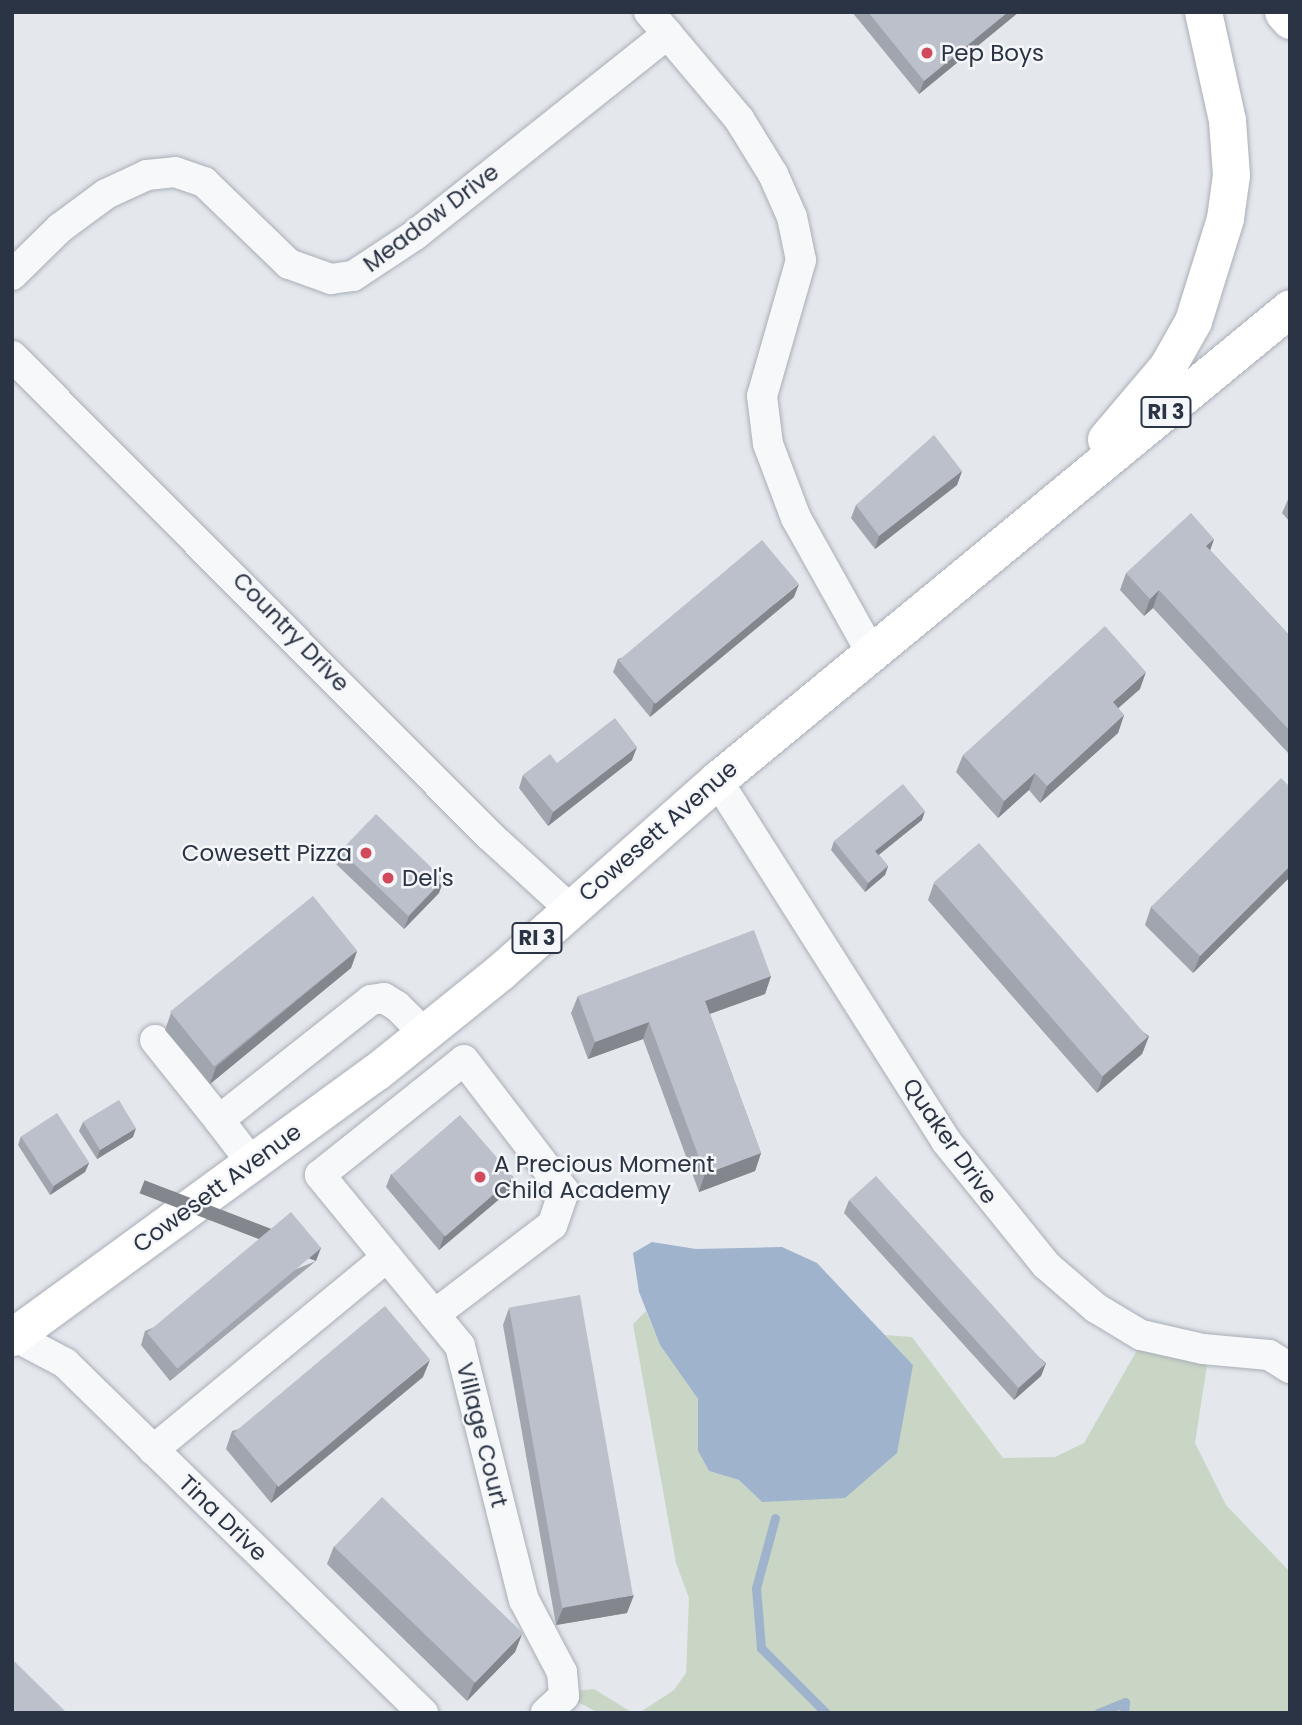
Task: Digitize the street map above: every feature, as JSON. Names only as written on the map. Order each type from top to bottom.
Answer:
[{"type":"main road","points":[[1041,515],[1167,368],[1194,321],[1225,218],[1231,175],[1219,69],[1203,12]]},
{"type":"main road","points":[[1283,12],[1290,20]]},
{"type":"main road","name":"Cowesett Avenue","points":[[13,1336],[252,1163],[500,972],[569,908],[717,780],[1290,308]]},
{"type":"street","points":[[649,12],[739,119],[773,174],[792,217],[800,260],[762,396],[768,444],[796,518],[871,652]]},
{"type":"street","name":"Meadow Drive","points":[[12,275],[60,228],[106,194],[147,176],[175,172],[204,182],[289,264],[331,279],[353,276],[415,235],[668,34]]},
{"type":"street","name":"Country Drive","points":[[12,356],[489,835],[569,908]]},
{"type":"street","name":"Quaker Drive","points":[[717,780],[946,1141],[1046,1265],[1096,1308],[1141,1335],[1203,1349],[1283,1356]]},
{"type":"street","points":[[219,1120],[371,1000],[384,998],[397,1006],[424,1033]]},
{"type":"street","points":[[155,1040],[252,1163]]},
{"type":"street","name":"Village Court","points":[[435,1315],[552,1225],[564,1191],[464,1060],[320,1175],[460,1346],[524,1600],[562,1672],[564,1696],[546,1713]]},
{"type":"street","points":[[153,1450],[387,1257]]},
{"type":"street","name":"Tina Drive","points":[[13,1336],[60,1359],[423,1713]]},
{"type":"green space","points":[[646,1311],[660,1345],[698,1399],[698,1451],[709,1471],[739,1480],[762,1502],[913,1365],[885,1335],[912,1337],[1003,1458],[1055,1457],[1084,1443],[1140,1345],[1209,1352],[1195,1443],[1226,1505],[1290,1572],[1290,1713],[639,1713],[674,1690],[686,1673],[689,1598],[676,1563],[633,1324]]},
{"type":"green space","points":[[594,1689],[633,1713],[599,1713],[566,1696],[566,1692]]},
{"type":"water","points":[[652,1242],[696,1249],[782,1247],[817,1263],[913,1365],[897,1453],[845,1498],[762,1502],[739,1480],[709,1471],[698,1451],[698,1399],[660,1345],[639,1292],[633,1253]]},
{"type":"building","name":"Pep Boys","points":[[868,12],[1008,12],[924,81]]},
{"type":"building","points":[[934,435],[962,471],[879,536],[856,505]]},
{"type":"building","points":[[1191,513],[1214,539],[1206,546],[1290,636],[1290,731],[1159,590],[1150,599],[1126,573]]},
{"type":"building","points":[[762,540],[799,584],[655,704],[619,660]]},
{"type":"building","points":[[1105,626],[1146,672],[1113,702],[1124,715],[1047,786],[1035,773],[1004,801],[963,755]]},
{"type":"building","points":[[615,718],[637,747],[553,812],[523,775],[550,754],[557,763]]},
{"type":"building","points":[[1281,778],[1290,787],[1290,866],[1200,956],[1151,907]]},
{"type":"building","points":[[903,784],[925,811],[875,851],[888,866],[868,883],[834,841]]},
{"type":"building","name":"Del's","points":[[376,814],[444,879],[408,916],[341,851]]},
{"type":"building","points":[[979,843],[1148,1037],[1102,1076],[934,882]]},
{"type":"building","points":[[313,896],[357,950],[214,1066],[170,1012]]},
{"type":"building","points":[[754,930],[771,976],[705,1001],[761,1153],[705,1174],[649,1022],[595,1042],[578,996]]},
{"type":"building","points":[[119,1100],[136,1128],[100,1150],[83,1122]]},
{"type":"building","points":[[57,1113],[89,1162],[53,1186],[21,1136]]},
{"type":"building","points":[[460,1115],[514,1177],[445,1237],[391,1175]]},
{"type":"building","points":[[876,1176],[1045,1364],[1019,1388],[849,1200]]},
{"type":"building","points":[[291,1212],[321,1248],[177,1369],[147,1333]]},
{"type":"building","points":[[580,1295],[633,1595],[562,1608],[509,1308]]},
{"type":"building","points":[[385,1306],[430,1360],[278,1487],[233,1433]]},
{"type":"building","points":[[382,1497],[523,1633],[475,1683],[334,1547]]},
{"type":"building","points":[[12,1659],[67,1713],[12,1713]]},
{"type":"waterway","points":[[775,1518],[756,1588],[761,1648],[826,1713]]},
{"type":"waterway","points":[[1098,1713],[1125,1702],[1124,1713]]},
{"type":"place","name":"Pep Boys","points":[[927,53]]},
{"type":"place","name":"Cowesett Pizza","points":[[366,853]]},
{"type":"place","name":"Del's","points":[[388,878]]},
{"type":"place","name":"A Precious Moment Child Academy","points":[[480,1177]]}]
